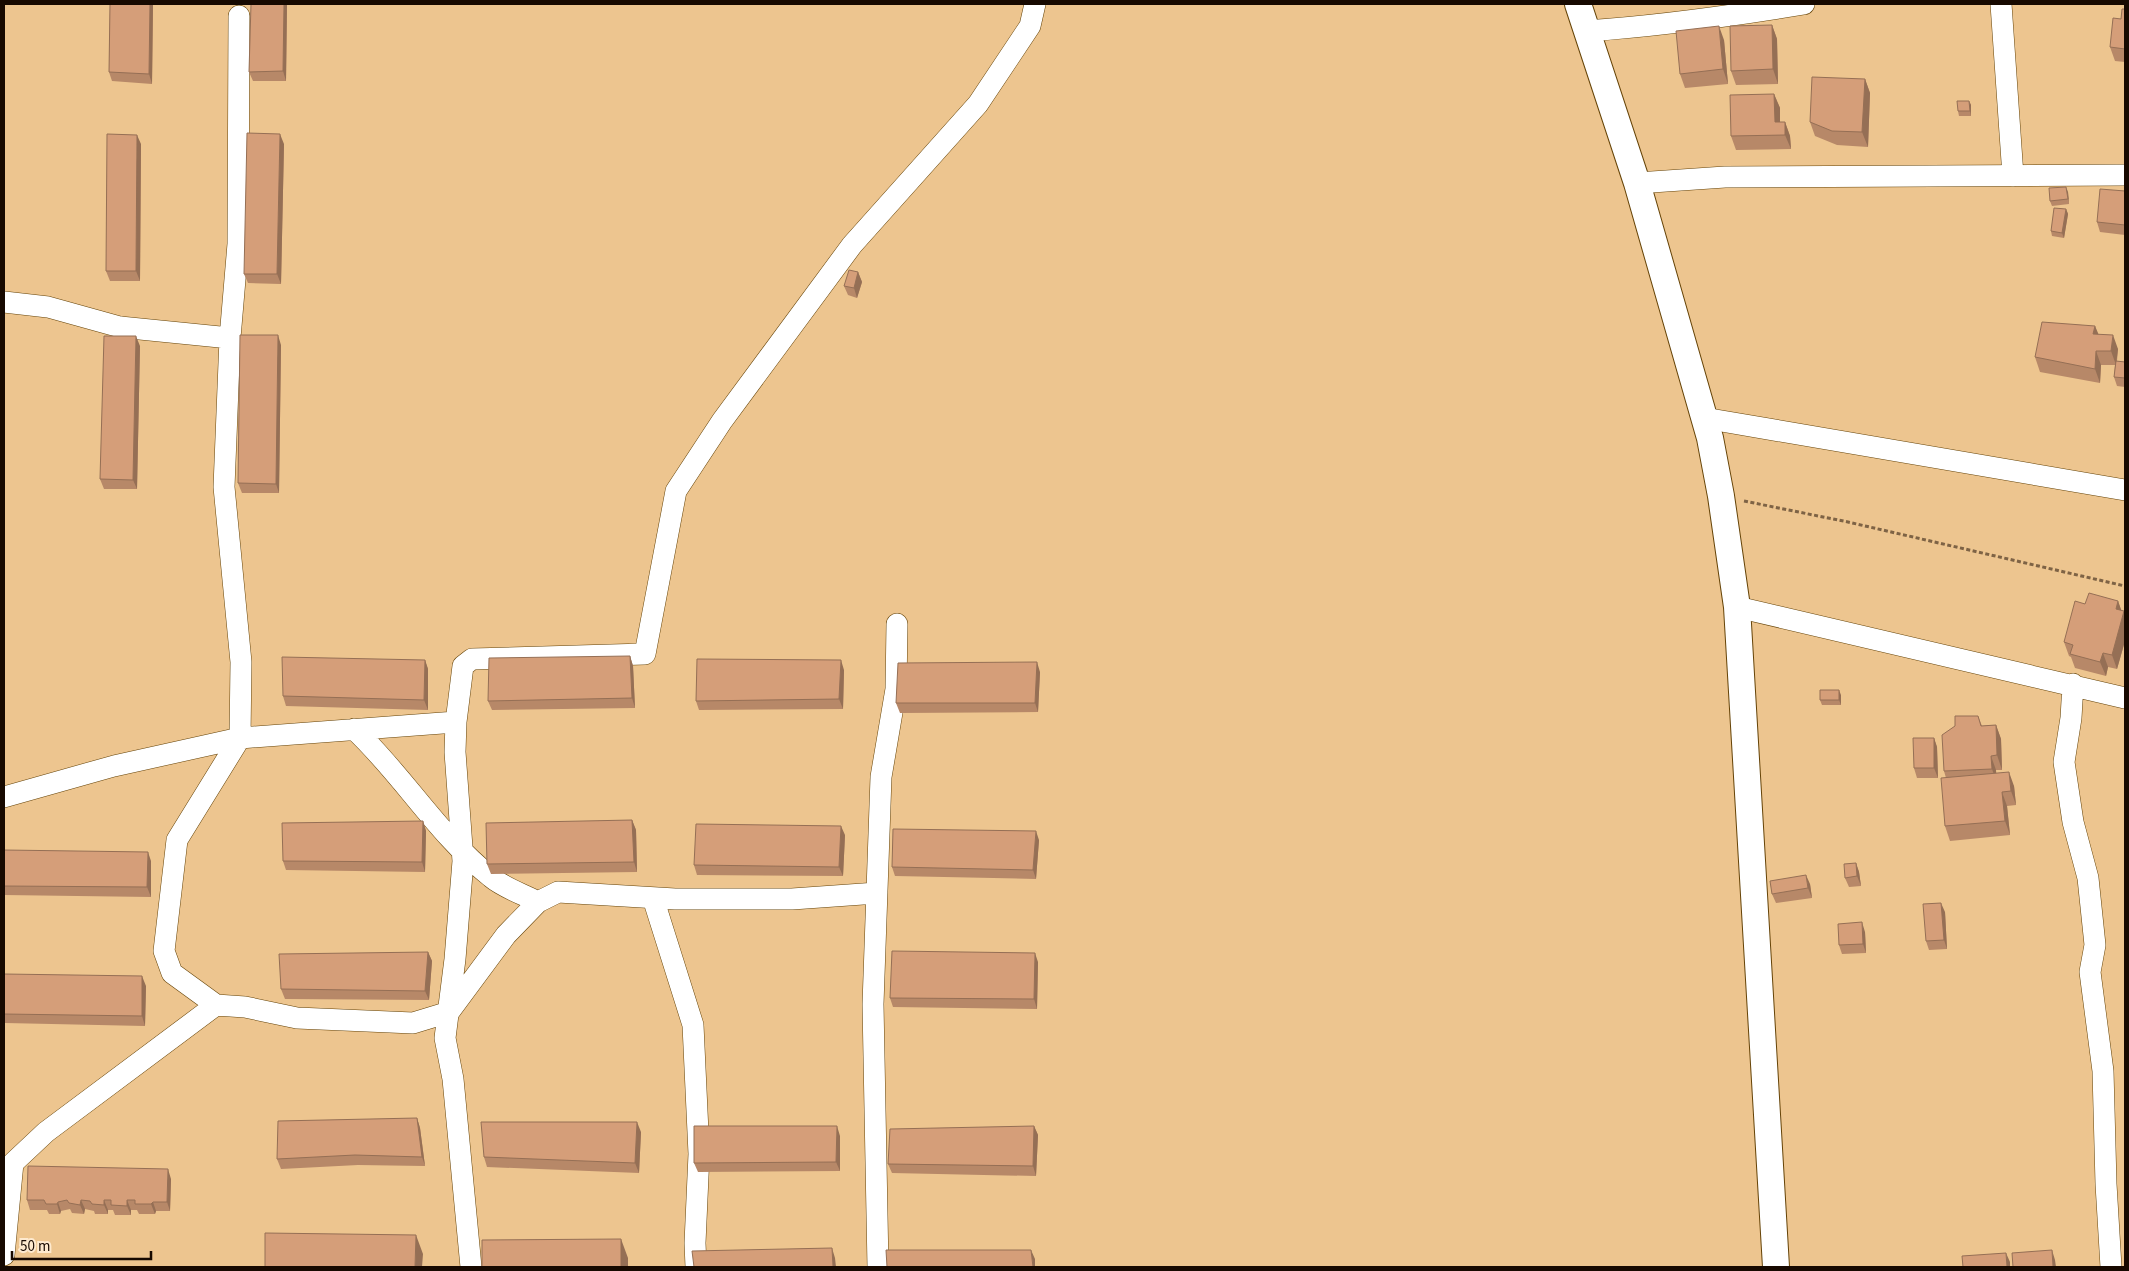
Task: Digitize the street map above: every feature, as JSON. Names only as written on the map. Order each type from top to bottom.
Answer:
[{"type":"main road","points":[[1578,4],[1637,182],[1704,418],[1722,496],[1737,607],[1776,1267]]},
{"type":"street","points":[[471,1267],[453,1079],[445,1038],[455,959],[463,852],[455,752],[456,722],[463,666],[472,659],[644,654],[676,491],[722,421],[852,245],[978,104],[1030,26],[1035,4]]},
{"type":"street","points":[[1586,31],[1645,27],[1734,16],[1804,4]]},
{"type":"street","points":[[2001,4],[2013,176]]},
{"type":"street","points":[[239,16],[238,244],[230,338],[224,487],[241,662],[240,738],[177,840],[164,951],[172,973],[216,1005],[245,1007],[297,1018],[413,1024],[449,1012],[506,935],[538,902],[558,892],[653,898],[792,899],[877,893]]},
{"type":"street","points":[[1637,182],[1726,177],[2125,174]]},
{"type":"street","points":[[4,302],[48,308],[120,327],[230,338]]},
{"type":"street","points":[[1704,418],[2125,490]]},
{"type":"street","points":[[1737,607],[2073,684],[2125,698]]},
{"type":"street","points":[[878,1267],[874,1004],[877,893],[881,777],[896,689],[897,624]]},
{"type":"street","points":[[2073,684],[2071,718],[2064,762],[2073,822],[2088,878],[2095,945],[2090,972],[2103,1071],[2106,1184],[2111,1267]]},
{"type":"street","points":[[4,797],[114,766],[240,738],[456,722]]},
{"type":"street","points":[[354,729],[375,749],[463,852],[492,878],[538,902]]},
{"type":"street","points":[[653,898],[693,1025],[699,1154],[695,1243],[696,1267]]},
{"type":"street","points":[[4,1255],[13,1163],[66,1116],[216,1005]]},
{"type":"path","points":[[1722,496],[1848,522],[2125,586]]},
{"type":"building","points":[[110,4],[150,4],[149,74],[109,72]]},
{"type":"building","points":[[251,4],[284,4],[283,71],[249,72]]},
{"type":"building","points":[[2122,9],[2125,9],[2125,49],[2110,47],[2113,18],[2121,19]]},
{"type":"building","points":[[1772,25],[1773,69],[1731,71],[1730,26]]},
{"type":"building","points":[[1719,26],[1723,69],[1680,74],[1676,31]]},
{"type":"building","points":[[1812,77],[1865,79],[1862,132],[1832,131],[1810,122]]},
{"type":"building","points":[[1774,94],[1775,122],[1785,122],[1785,135],[1731,136],[1730,95]]},
{"type":"building","points":[[1957,101],[1969,101],[1970,111],[1958,111]]},
{"type":"building","points":[[247,133],[280,134],[277,274],[244,274]]},
{"type":"building","points":[[107,134],[137,135],[136,271],[106,271]]},
{"type":"building","points":[[2066,187],[2068,199],[2050,201],[2049,188]]},
{"type":"building","points":[[2100,189],[2125,191],[2125,225],[2097,222]]},
{"type":"building","points":[[2054,208],[2066,209],[2062,233],[2051,231]]},
{"type":"building","points":[[849,270],[858,272],[854,288],[844,286]]},
{"type":"building","points":[[2042,322],[2095,326],[2093,334],[2113,335],[2111,351],[2096,351],[2095,369],[2035,357]]},
{"type":"building","points":[[240,335],[278,335],[276,484],[238,483]]},
{"type":"building","points":[[104,336],[136,336],[133,480],[100,479]]},
{"type":"building","points":[[2116,361],[2125,362],[2125,378],[2114,377]]},
{"type":"building","points":[[2089,593],[2118,601],[2116,609],[2124,611],[2112,655],[2103,653],[2100,662],[2070,654],[2073,645],[2064,642],[2075,601],[2085,604]]},
{"type":"building","points":[[630,656],[632,698],[488,701],[489,658]]},
{"type":"building","points":[[282,657],[425,660],[424,700],[283,696]]},
{"type":"building","points":[[697,659],[841,660],[839,699],[696,701]]},
{"type":"building","points":[[1037,662],[1035,703],[896,703],[898,663]]},
{"type":"building","points":[[1820,690],[1839,690],[1839,700],[1820,700]]},
{"type":"building","points":[[1955,716],[1978,716],[1981,726],[1996,725],[1997,755],[1991,756],[1992,769],[1944,771],[1942,735],[1955,726]]},
{"type":"building","points":[[1913,738],[1934,738],[1934,768],[1914,768]]},
{"type":"building","points":[[2009,772],[2011,791],[2002,792],[2005,821],[1945,826],[1941,778]]},
{"type":"building","points":[[632,820],[634,862],[487,864],[486,823]]},
{"type":"building","points":[[423,821],[422,862],[283,861],[282,823]]},
{"type":"building","points":[[696,824],[841,826],[839,867],[694,865]]},
{"type":"building","points":[[893,829],[1036,831],[1033,870],[892,867]]},
{"type":"building","points":[[4,850],[148,852],[147,887],[4,886]]},
{"type":"building","points":[[1856,863],[1857,876],[1845,878],[1844,864]]},
{"type":"building","points":[[1806,875],[1808,888],[1772,894],[1770,881]]},
{"type":"building","points":[[1941,903],[1944,940],[1926,941],[1923,904]]},
{"type":"building","points":[[1862,922],[1863,944],[1839,945],[1838,924]]},
{"type":"building","points":[[892,951],[1035,953],[1034,999],[890,998]]},
{"type":"building","points":[[428,952],[425,991],[281,989],[279,954]]},
{"type":"building","points":[[4,974],[142,976],[142,1016],[4,1014]]},
{"type":"building","points":[[417,1118],[422,1157],[355,1155],[277,1159],[278,1121]]},
{"type":"building","points":[[481,1122],[637,1122],[635,1163],[484,1157]]},
{"type":"building","points":[[694,1126],[837,1126],[836,1162],[694,1163]]},
{"type":"building","points":[[1034,1126],[1033,1166],[888,1164],[890,1129]]},
{"type":"building","points":[[28,1166],[168,1169],[167,1202],[135,1204],[135,1200],[127,1200],[127,1206],[111,1205],[111,1200],[104,1200],[104,1205],[92,1204],[90,1201],[81,1200],[80,1205],[69,1203],[67,1200],[57,1204],[46,1204],[44,1200],[27,1200]]},
{"type":"building","points":[[265,1233],[416,1235],[415,1267],[265,1267]]},
{"type":"building","points":[[621,1239],[621,1267],[482,1267],[482,1240]]},
{"type":"building","points":[[832,1248],[833,1267],[694,1267],[692,1251]]},
{"type":"building","points":[[886,1250],[1031,1250],[1033,1267],[887,1267]]},
{"type":"building","points":[[2052,1250],[2053,1267],[2013,1267],[2012,1253]]},
{"type":"building","points":[[2006,1253],[2007,1267],[1963,1267],[1962,1256]]}]
